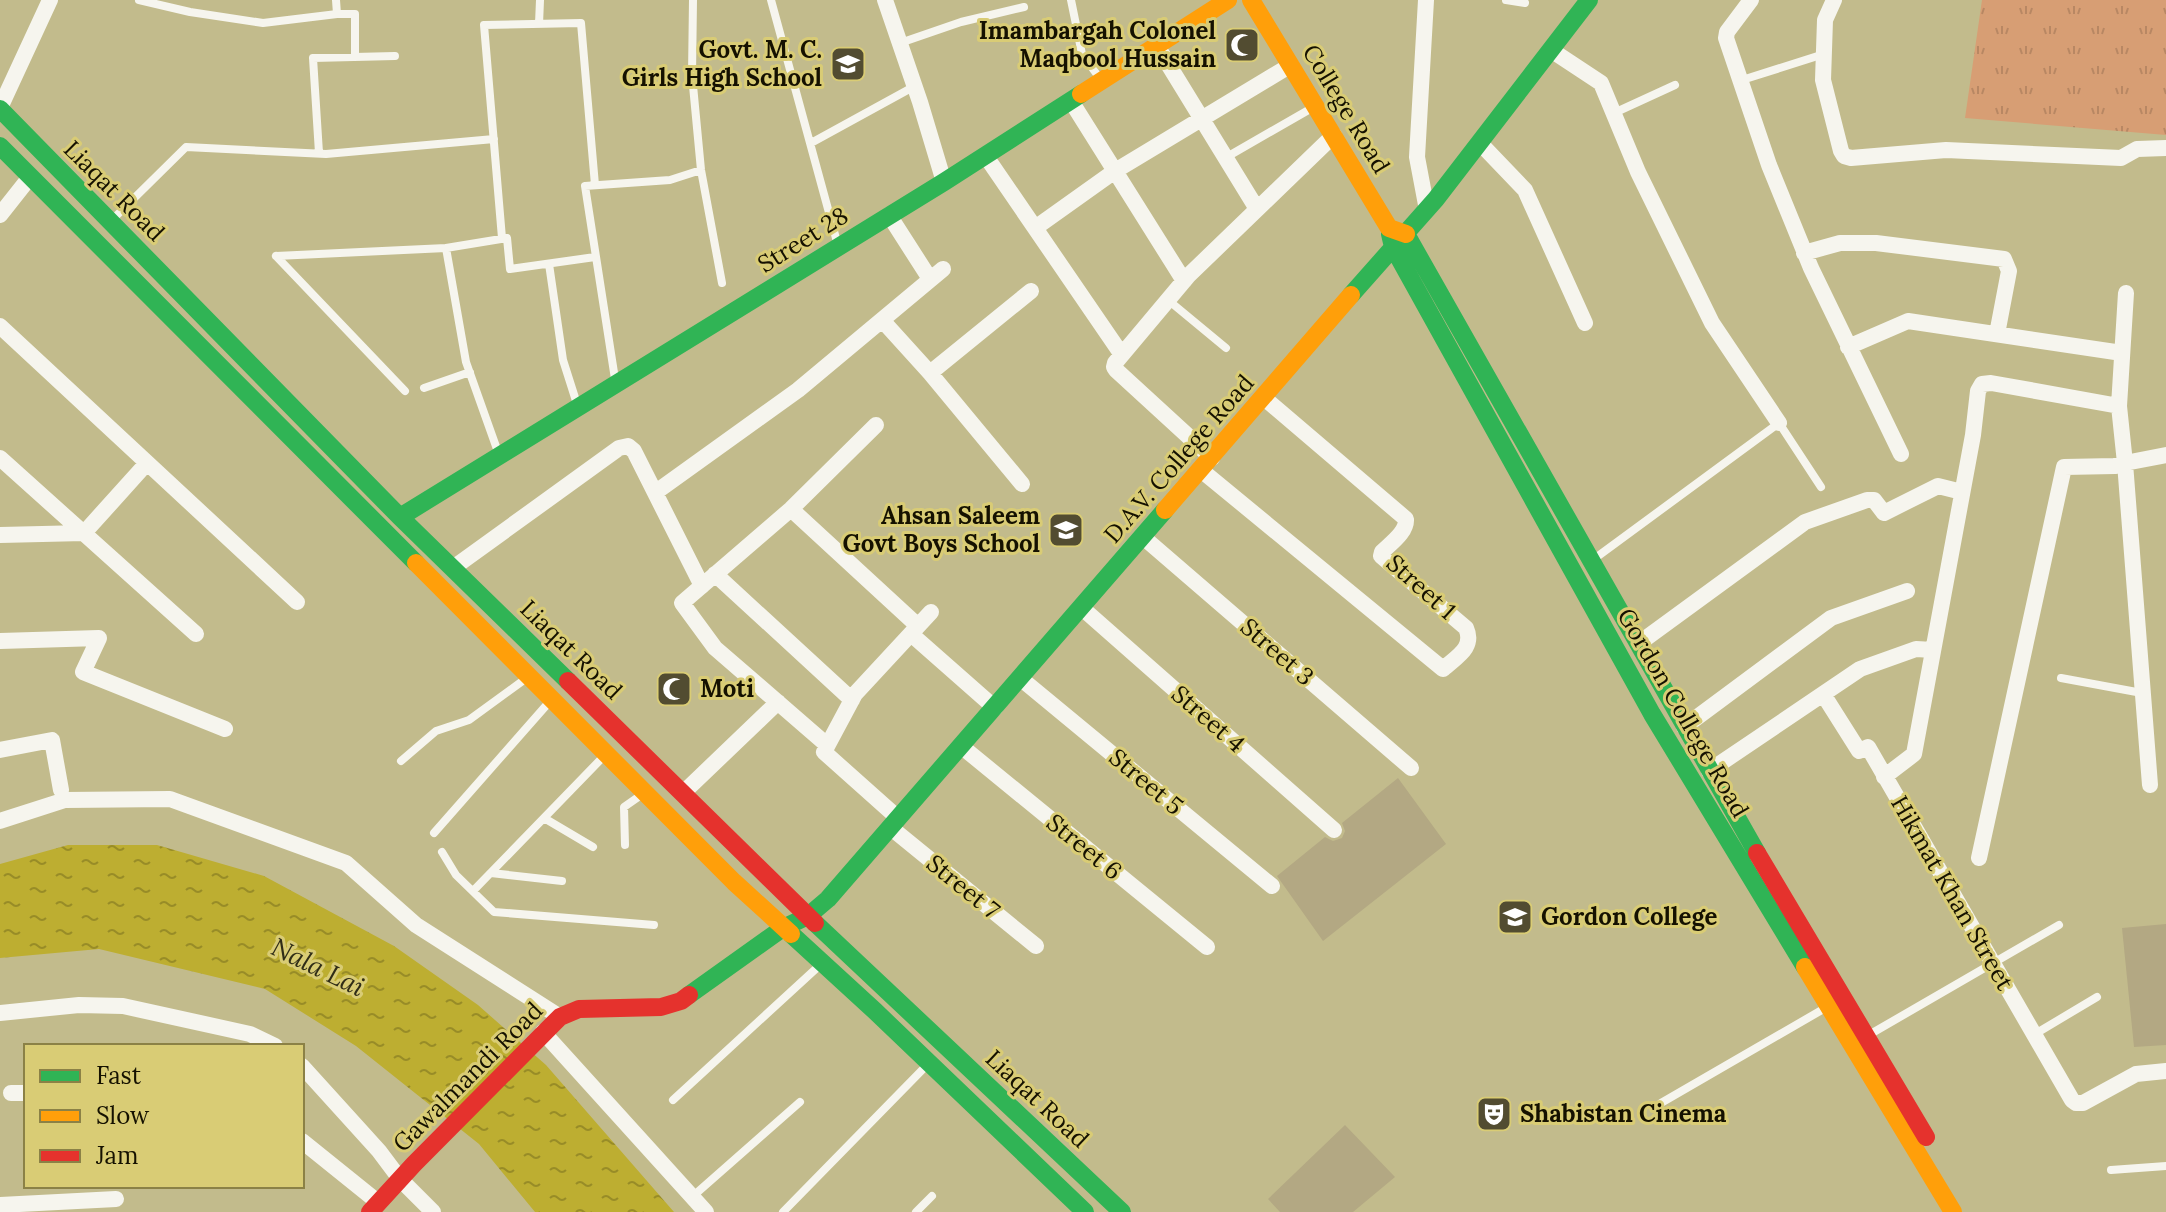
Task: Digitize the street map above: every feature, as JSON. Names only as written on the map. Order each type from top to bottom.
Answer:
[{"type":"street","points":[[0,108],[50,0]]},
{"type":"street","points":[[885,0],[944,182]]},
{"type":"street","name":"Street 28","points":[[400,517],[944,182],[1228,0]]},
{"type":"street","name":"College Road","points":[[1251,0],[1396,237]]},
{"type":"street","points":[[1426,0],[1417,157],[1427,210]]},
{"type":"street","name":"D.A.V. College Road","points":[[783,928],[808,916],[828,899],[1082,608],[1264,398],[1396,237],[1427,210],[1589,0]]},
{"type":"street","points":[[1751,0],[1727,32],[1726,38],[1769,165],[1804,253],[1901,454]]},
{"type":"street","points":[[1834,0],[1825,20],[1823,80],[1844,156],[1851,158],[1946,150],[2121,158],[2137,149],[2166,148]]},
{"type":"street","points":[[1157,46],[1257,209]]},
{"type":"street","points":[[1551,50],[1601,83],[1638,172],[1712,323],[1779,423]]},
{"type":"street","points":[[1035,228],[1115,171],[1291,65]]},
{"type":"street","points":[[1071,101],[1184,281]]},
{"type":"street","name":"Liaqat Road","points":[[0,108],[400,517],[808,916],[1122,1212]]},
{"type":"street","points":[[1207,464],[1116,370],[1115,363],[1184,281],[1334,135]]},
{"type":"street","points":[[1479,142],[1525,190],[1585,323]]},
{"type":"street","name":"Liaqat Road","points":[[0,146],[734,882],[1085,1212]]},
{"type":"street","points":[[985,155],[1122,355]]},
{"type":"street","points":[[0,215],[30,177]]},
{"type":"street","points":[[656,492],[798,390],[937,274],[889,215]]},
{"type":"street","name":"Gordon College Road","points":[[1396,237],[1638,644],[1798,924],[1971,1212]]},
{"type":"street","name":"Gordon College Road","points":[[1396,237],[1652,714],[1953,1212]]},
{"type":"street","points":[[1804,253],[1840,243],[1876,243],[2004,259],[2009,271],[1997,334]]},
{"type":"street","points":[[930,373],[1031,291]]},
{"type":"street","points":[[2126,293],[2119,406],[2150,785]]},
{"type":"street","points":[[882,320],[1022,484]]},
{"type":"street","points":[[1848,347],[1908,321],[2122,353]]},
{"type":"street","points":[[0,326],[297,602]]},
{"type":"street","points":[[1884,777],[1914,754],[1973,435],[1978,391],[1982,384],[1991,383],[2119,406]]},
{"type":"street","name":"Street 1","points":[[1207,464],[1443,669],[1468,646],[1470,637],[1466,628],[1381,556],[1405,529],[1406,519],[1264,398]]},
{"type":"street","points":[[876,425],[791,509],[682,603],[715,648],[827,745],[852,700],[931,612]]},
{"type":"street","points":[[453,568],[619,448],[628,446],[634,451],[656,492],[702,586]]},
{"type":"street","points":[[1979,858],[2064,467],[2115,466],[2166,455]]},
{"type":"street","points":[[0,458],[196,634]]},
{"type":"street","points":[[0,535],[84,533],[147,463]]},
{"type":"street","points":[[1638,644],[1805,522],[1867,500],[1874,500],[1884,513],[1938,486],[1962,492]]},
{"type":"street","points":[[791,509],[995,708]]},
{"type":"street","name":"Street 3","points":[[1143,537],[1411,768]]},
{"type":"street","points":[[715,574],[852,700]]},
{"type":"street","points":[[1684,727],[1831,618],[1907,591]]},
{"type":"street","name":"Street 4","points":[[1082,608],[1334,830]]},
{"type":"street","points":[[0,641],[99,638],[83,672],[225,729]]},
{"type":"street","points":[[1709,771],[1860,669],[1916,649],[1933,650]]},
{"type":"street","name":"Street 5","points":[[1020,678],[1272,886]]},
{"type":"street","name":"Hikmat Khan Street","points":[[1823,694],[1859,751],[1868,747],[2072,1100],[2083,1103],[2136,1074],[2166,1071]]},
{"type":"street","points":[[683,793],[778,702]]},
{"type":"street","points":[[0,750],[52,740],[61,790]]},
{"type":"street","name":"Street 7","points":[[827,745],[824,752],[894,823],[1036,946]]},
{"type":"street","name":"Street 6","points":[[961,746],[1207,947]]},
{"type":"street","points":[[0,821],[65,800],[170,799],[346,863],[416,925],[560,1017]]},
{"type":"street","name":"Gawalmandi Road","points":[[375,1207],[560,1017],[579,1009],[661,1007],[681,1001],[783,928]]},
{"type":"street","points":[[0,1013],[79,1005],[123,1006],[250,1034],[271,1044]]},
{"type":"street","points":[[543,1032],[706,1212]]},
{"type":"street","points":[[304,1068],[379,1151],[400,1179],[433,1212]]},
{"type":"street","points":[[304,1143],[375,1207]]},
{"type":"street","points":[[0,1205],[116,1199]]},
{"type":"lane","points":[[139,0],[190,12],[263,23],[355,14],[355,57]]},
{"type":"lane","points":[[336,0],[337,14]]},
{"type":"lane","points":[[539,24],[540,0]]},
{"type":"lane","points":[[693,0],[692,75],[701,170],[722,283]]},
{"type":"lane","points":[[771,0],[838,247]]},
{"type":"lane","points":[[1071,0],[1082,54],[1102,81]]},
{"type":"lane","points":[[1506,0],[1525,3]]},
{"type":"lane","points":[[900,43],[961,22],[1024,7]]},
{"type":"lane","points":[[502,238],[484,25],[581,23],[595,185]]},
{"type":"lane","points":[[1742,80],[1824,54]]},
{"type":"lane","points":[[319,153],[313,58],[395,56]]},
{"type":"lane","points":[[1614,113],[1675,85]]},
{"type":"lane","points":[[811,143],[915,86]]},
{"type":"lane","points":[[1225,158],[1316,106]]},
{"type":"lane","points":[[111,221],[186,147],[319,153],[494,139]]},
{"type":"lane","points":[[616,384],[585,186],[670,180],[701,170]]},
{"type":"lane","points":[[405,391],[276,256],[446,248],[507,238],[510,269],[595,257]]},
{"type":"lane","points":[[446,248],[470,372],[499,456]]},
{"type":"lane","points":[[549,264],[563,360],[578,407]]},
{"type":"lane","points":[[1168,300],[1226,348]]},
{"type":"lane","points":[[424,388],[470,372]]},
{"type":"lane","points":[[1590,562],[1779,423],[1821,487]]},
{"type":"lane","points":[[401,761],[436,731],[469,720],[529,677]]},
{"type":"lane","points":[[2061,678],[2143,693]]},
{"type":"lane","points":[[434,833],[552,700]]},
{"type":"lane","points":[[473,891],[606,754]]},
{"type":"lane","points":[[625,845],[624,807],[645,793]]},
{"type":"lane","points":[[544,818],[593,847]]},
{"type":"lane","points":[[442,852],[456,875],[494,912],[654,925]]},
{"type":"lane","points":[[491,873],[562,881]]},
{"type":"lane","points":[[1866,1037],[2059,925]]},
{"type":"lane","points":[[673,1100],[822,963]]},
{"type":"lane","points":[[2035,1034],[2097,997]]},
{"type":"lane","points":[[1661,1103],[1828,1007]]},
{"type":"lane","points":[[783,1212],[929,1063]]},
{"type":"lane","points":[[692,1197],[800,1102]]},
{"type":"lane","points":[[2111,1170],[2166,1166]]},
{"type":"lane","points":[[916,1212],[932,1196]]},
{"type":"green space","points":[[1982,0],[2166,0],[2166,135],[1965,118]]},
{"type":"water","name":"Nala Lai","points":[[68,845],[157,845],[264,876],[394,946],[478,1005],[546,1065],[674,1212],[535,1212],[479,1144],[356,1046],[265,989],[99,949],[0,958],[0,864]]},
{"type":"building","points":[[1398,778],[1446,844],[1323,941],[1277,876],[1325,837],[1333,841],[1342,838],[1345,831],[1342,823]]},
{"type":"building","points":[[2166,924],[2166,1045],[2134,1047],[2122,928]]},
{"type":"building","points":[[1345,1125],[1395,1177],[1353,1212],[1280,1212],[1268,1199]]},
{"type":"traffic: fast","points":[[1351,295],[1436,199],[1589,0]]},
{"type":"traffic: fast","points":[[400,517],[944,182],[1081,94]]},
{"type":"traffic: fast","points":[[0,109],[400,517],[568,681]]},
{"type":"traffic: fast","points":[[0,146],[416,563]]},
{"type":"traffic: fast","points":[[1390,234],[1393,247],[1652,714],[1805,967]]},
{"type":"traffic: fast","points":[[1406,234],[1757,853]]},
{"type":"traffic: fast","points":[[689,995],[783,928],[808,916],[828,899],[1165,510]]},
{"type":"traffic: fast","points":[[815,923],[1122,1212]]},
{"type":"traffic: fast","points":[[791,934],[1085,1212]]},
{"type":"traffic: slow","points":[[1081,94],[1228,0]]},
{"type":"traffic: slow","points":[[1251,0],[1389,228],[1406,234]]},
{"type":"traffic: slow","points":[[1165,510],[1351,295]]},
{"type":"traffic: slow","points":[[416,563],[734,882],[791,934]]},
{"type":"traffic: slow","points":[[1805,967],[1953,1212]]},
{"type":"traffic: jam","points":[[568,681],[815,923]]},
{"type":"traffic: jam","points":[[1757,853],[1926,1137]]},
{"type":"traffic: jam","points":[[370,1212],[560,1017],[579,1009],[661,1007],[689,995]]},
{"type":"place","name":"Imambargah Colonel Maqbool Hussain","points":[[1242,45]]},
{"type":"place","name":"Govt. M. C. Girls High School","points":[[848,64]]},
{"type":"place","name":"Ahsan Saleem Govt Boys School","points":[[1066,530]]},
{"type":"place","name":"Moti","points":[[674,689]]},
{"type":"place","name":"Gordon College","points":[[1515,917]]},
{"type":"place","name":"Shabistan Cinema","points":[[1494,1114]]}]
